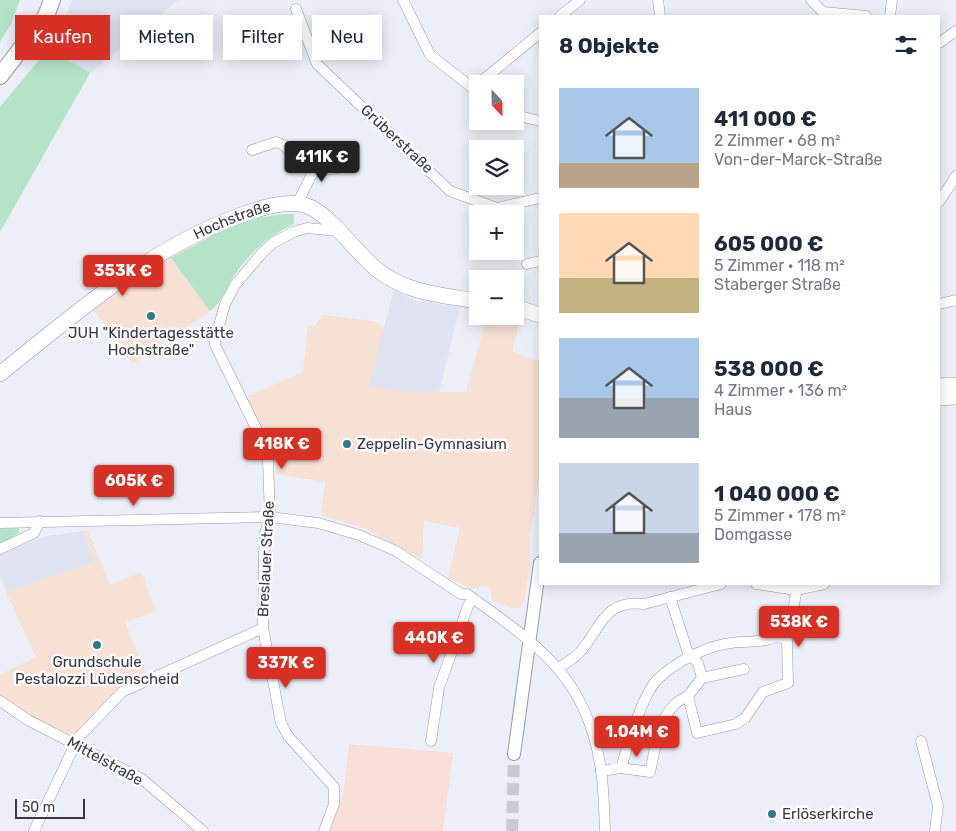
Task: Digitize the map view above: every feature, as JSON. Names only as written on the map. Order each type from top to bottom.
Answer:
[{"type":"main road","points":[[0,76],[46,16],[52,0]]},
{"type":"main road","name":"Hochstraße","points":[[0,374],[127,275],[181,242],[245,214],[275,205],[297,204],[316,211],[374,268],[395,282],[420,292],[469,300]]},
{"type":"main road","points":[[524,310],[539,315]]},
{"type":"main road","points":[[940,397],[948,387]]},
{"type":"street","points":[[404,0],[430,55],[469,82]]},
{"type":"street","points":[[561,15],[580,0]]},
{"type":"street","points":[[658,0],[660,15]]},
{"type":"street","points":[[811,0],[823,12],[855,15]]},
{"type":"street","points":[[890,15],[892,0]]},
{"type":"street","name":"Grüberstraße","points":[[296,9],[317,64],[450,191],[497,208],[539,198]]},
{"type":"street","points":[[940,41],[956,30]]},
{"type":"street","points":[[490,75],[539,34]]},
{"type":"street","points":[[524,117],[539,121]]},
{"type":"street","points":[[252,150],[276,142],[283,145],[313,172]]},
{"type":"street","points":[[313,172],[349,166]]},
{"type":"street","points":[[297,204],[313,172]]},
{"type":"street","points":[[940,200],[956,176]]},
{"type":"street","name":"Breslauer Straße","points":[[324,831],[334,804],[334,786],[288,736],[281,723],[263,628],[265,533],[270,517],[268,460],[215,340],[225,304],[235,285],[246,270],[273,243],[293,232],[307,228],[338,231]]},
{"type":"street","points":[[527,264],[539,261]]},
{"type":"street","points":[[940,304],[956,300]]},
{"type":"street","points":[[0,523],[270,517],[318,523],[359,536],[396,551],[461,594],[473,599],[530,642],[558,668],[580,699],[586,711],[601,771],[605,831]]},
{"type":"street","points":[[0,549],[34,533],[40,521]]},
{"type":"street","points":[[514,754],[539,571]]},
{"type":"street","points":[[558,668],[574,658],[582,650],[596,627],[609,611],[635,602],[644,604],[717,585]]},
{"type":"street","points":[[770,585],[798,587],[815,585]]},
{"type":"street","points":[[621,768],[632,733],[652,687],[657,680],[692,656],[728,643],[767,641],[777,636],[789,624],[798,587]]},
{"type":"street","points":[[670,597],[684,646],[698,663],[702,678]]},
{"type":"street","points":[[431,742],[439,688],[468,606],[473,599]]},
{"type":"street","points":[[34,831],[75,744],[122,692],[263,628]]},
{"type":"street","points":[[688,696],[697,733],[736,724],[745,718],[763,692],[788,683],[787,640],[777,636]]},
{"type":"street","points":[[601,771],[621,768],[650,772],[656,742],[665,719],[675,704],[688,696],[702,678],[744,669]]},
{"type":"street","name":"Mittelstraße","points":[[0,701],[28,720],[142,779],[203,831]]},
{"type":"street","points":[[921,741],[938,806],[935,831]]},
{"type":"shaded area","points":[[72,0],[178,0],[160,15],[120,15],[120,48],[110,56],[110,15],[66,15]]},
{"type":"shaded area","points":[[68,60],[106,60],[90,73]]},
{"type":"shaded area","name":"JUH \"Kindertagesstätte Hochstraße\"","points":[[171,258],[210,311],[133,364],[94,310],[132,282]]},
{"type":"shaded area","points":[[394,290],[416,301],[460,307],[439,392],[400,392],[368,387]]},
{"type":"shaded area","points":[[322,315],[374,321],[384,328],[369,387],[414,392],[466,392],[485,325],[519,325],[512,351],[539,362],[539,479],[530,537],[530,566],[524,601],[519,608],[511,608],[492,600],[491,591],[486,586],[472,589],[448,578],[460,528],[424,521],[422,559],[366,529],[321,515],[325,482],[276,474],[274,459],[247,400],[250,399],[248,396],[303,372],[308,325],[315,327]]},
{"type":"shaded area","points":[[83,531],[95,562],[6,592],[0,576],[0,555],[42,537]]},
{"type":"shaded area","name":"Grundschule Pestalozzi Lüdenscheid","points":[[83,531],[88,531],[110,585],[141,572],[156,611],[125,622],[146,675],[119,687],[73,735],[32,719],[0,695],[0,675],[36,657],[6,592],[95,562]]},
{"type":"shaded area","points":[[349,744],[453,753],[443,831],[330,831],[343,796]]},
{"type":"green space","points":[[0,0],[20,0],[11,24],[0,42]]},
{"type":"green space","points":[[39,60],[68,60],[90,73],[0,232],[0,107]]},
{"type":"green space","points":[[294,214],[294,224],[275,234],[250,255],[230,282],[220,301],[210,311],[171,258],[215,235],[246,222],[277,215]]},
{"type":"green space","points":[[19,528],[19,533],[0,544],[0,529]]},
{"type":"tunnel","points":[[512,831],[514,754]]},
{"type":"place","name":"JUH \"Kindertagesstätte Hochstraße\"","points":[[151,316]]},
{"type":"place","name":"Zeppelin-Gymnasium","points":[[347,444]]},
{"type":"place","name":"Grundschule Pestalozzi Lüdenscheid","points":[[97,645]]},
{"type":"place","name":"Erlöserkirche","points":[[772,814]]}]
